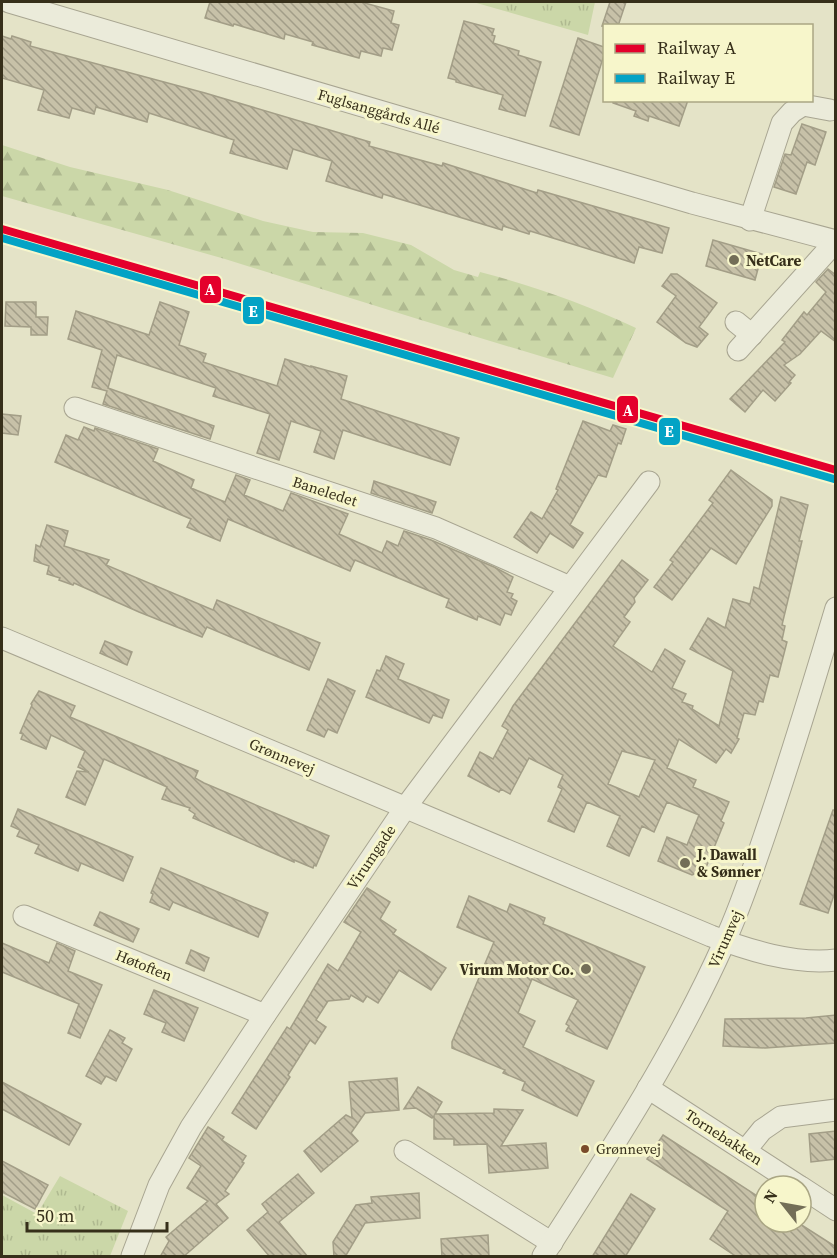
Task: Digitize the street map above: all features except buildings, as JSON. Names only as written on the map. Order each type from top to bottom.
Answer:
[{"type":"street","name":"Fuglsanggårds Allé","points":[[9,2],[750,220],[835,241]]},
{"type":"street","points":[[750,220],[782,123],[792,112],[803,105],[830,110]]},
{"type":"street","points":[[738,350],[744,328],[835,241]]},
{"type":"street","name":"Baneledet","points":[[75,408],[436,528],[570,586]]},
{"type":"street","name":"Virumgade","points":[[132,1257],[159,1185],[191,1127],[265,1015],[405,808],[649,482]]},
{"type":"street","name":"Virumvej","points":[[405,1151],[548,1250],[648,1088],[689,1015],[725,942],[750,879],[795,747],[836,608]]},
{"type":"street","name":"Grønnevej","points":[[2,638],[725,942],[763,954],[824,962],[836,960]]},
{"type":"street","name":"Høtoften","points":[[24,915],[265,1015]]},
{"type":"street","name":"Tornebakken","points":[[648,1088],[780,1174]]},
{"type":"street","points":[[745,1151],[762,1130],[781,1117],[836,1110]]},
{"type":"street","name":"Tornebakken","points":[[813,1195],[836,1210]]},
{"type":"green space","points":[[473,2],[595,2],[588,35]]},
{"type":"green space","points":[[2,145],[70,167],[168,190],[263,221],[313,232],[363,233],[411,245],[454,270],[478,277],[480,272],[520,283],[578,303],[636,328],[613,378],[225,259],[2,196]]},
{"type":"green space","points":[[60,1176],[128,1211],[110,1256],[2,1256],[2,1195],[37,1214]]},
{"type":"rail line","name":"A","points":[[2,229],[836,470]]},
{"type":"rail line","name":"E","points":[[2,238],[834,479]]},
{"type":"place","name":"NetCare","points":[[734,260]]},
{"type":"place","name":"J. Dawall & Sønner","points":[[685,863]]},
{"type":"place","name":"Virum Motor Co.","points":[[586,969]]},
{"type":"place","name":"Grønnevej","points":[[585,1149]]}]
